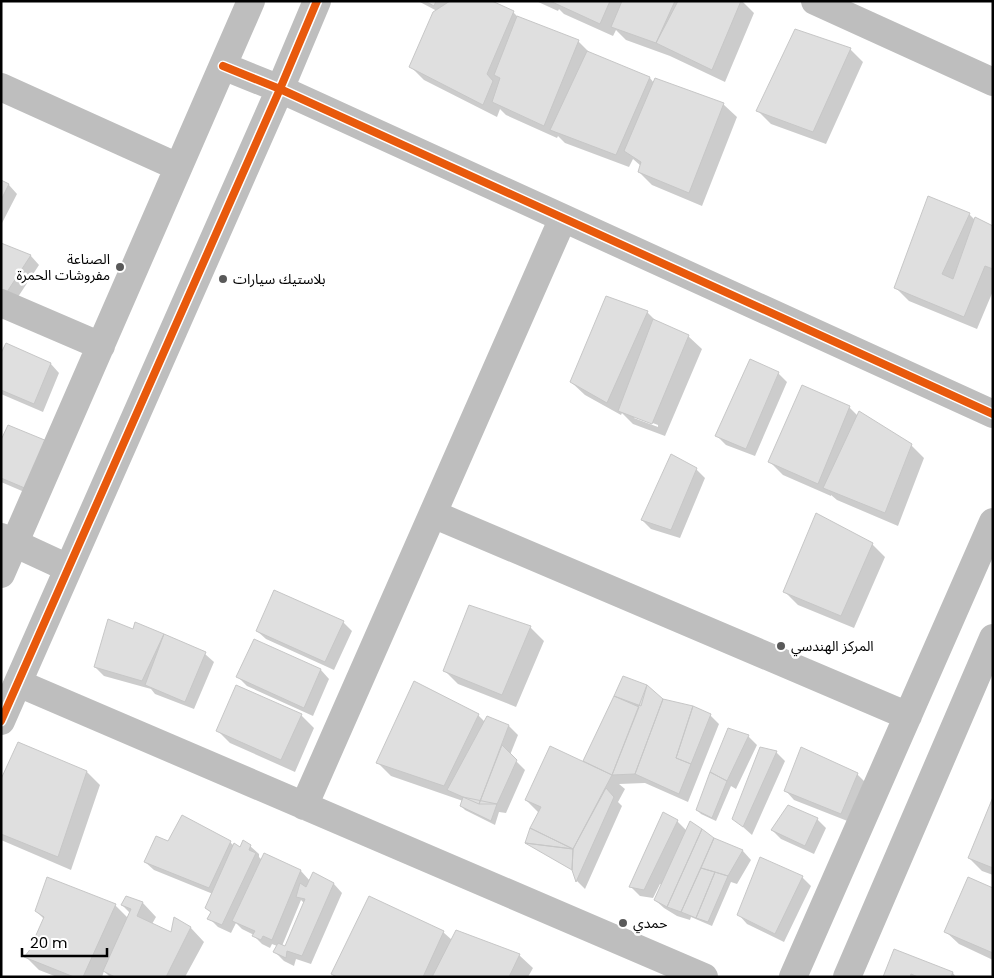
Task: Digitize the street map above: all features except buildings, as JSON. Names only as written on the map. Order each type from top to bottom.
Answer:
[{"type":"street","points":[[1,574],[8,540],[101,346],[251,1]]},
{"type":"street","points":[[1,721],[317,1]]},
{"type":"street","points":[[816,1],[993,82]]},
{"type":"street","points":[[223,66],[280,89],[993,414]]},
{"type":"street","points":[[1,87],[178,167]]},
{"type":"street","points":[[304,806],[562,218]]},
{"type":"street","points":[[1,303],[101,346]]},
{"type":"street","points":[[433,514],[908,716]]},
{"type":"street","points":[[793,977],[993,522]]},
{"type":"street","points":[[8,540],[68,568]]},
{"type":"street","points":[[847,977],[993,638]]},
{"type":"street","points":[[18,683],[704,977]]},
{"type":"cycle path","points":[[1,721],[317,1]]},
{"type":"cycle path","points":[[223,66],[280,89],[993,414]]},
{"type":"place","name":"الصناعة مفروشات الحمرة","points":[[120,267]]},
{"type":"place","name":"بلاستيك سيارات","points":[[223,279]]},
{"type":"place","name":"المركز الهندسي","points":[[781,646]]},
{"type":"place","name":"حمدي","points":[[623,923]]}]
